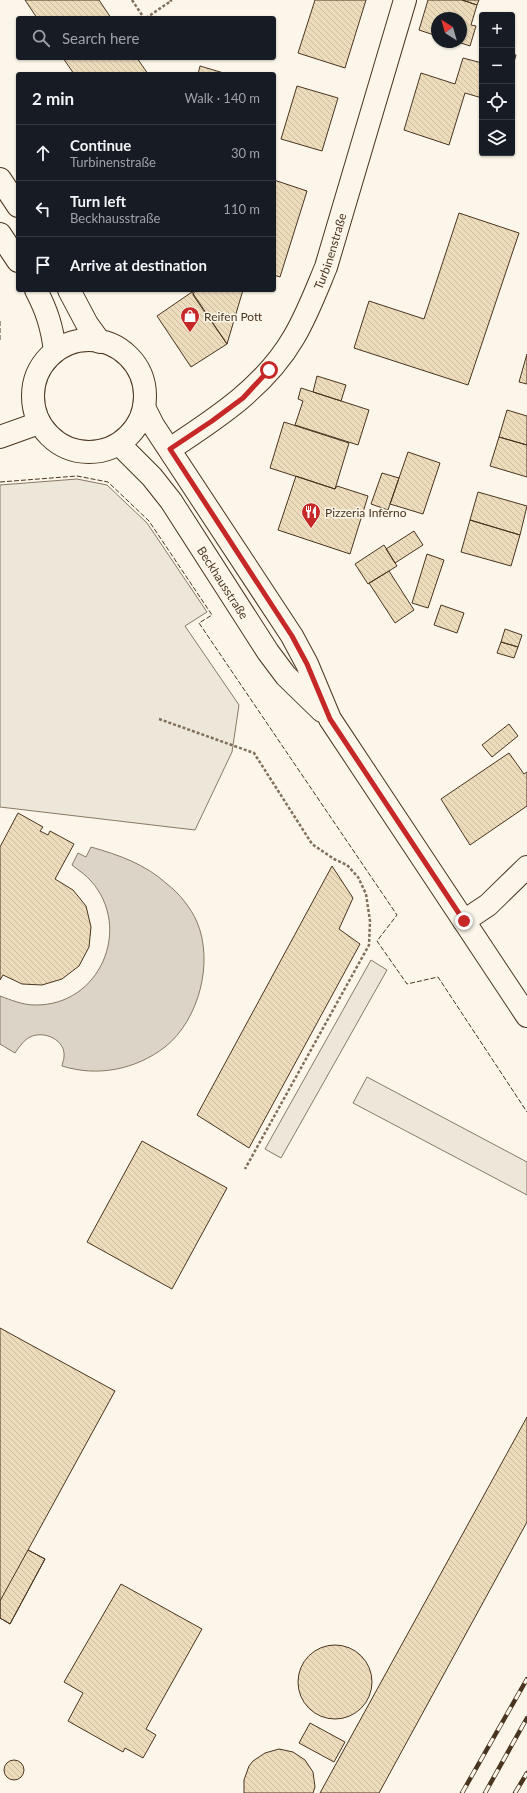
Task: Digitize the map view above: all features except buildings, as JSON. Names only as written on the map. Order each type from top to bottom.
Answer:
[{"type":"main road","name":"Turbinenstraße","points":[[170,449],[243,398],[269,370],[294,338],[326,267],[405,0]]},
{"type":"main road","points":[[0,179],[16,203]]},
{"type":"main road","points":[[0,234],[16,258]]},
{"type":"main road","points":[[37,292],[46,309],[52,329],[55,351]]},
{"type":"main road","points":[[70,292],[87,324],[100,342]]},
{"type":"main road","points":[[79,341],[100,342],[109,344],[124,353],[136,366],[143,383],[144,407],[139,421],[132,433],[119,444],[102,451],[84,452],[67,448],[52,439],[40,423],[33,401],[33,388],[43,364],[55,351],[79,341]]},
{"type":"main road","name":"Beckhausstraße","points":[[144,407],[292,636],[307,664],[330,719],[527,1016]]},
{"type":"main road","points":[[0,437],[40,423]]},
{"type":"main road","name":"Beckhausstraße","points":[[119,444],[152,477],[171,501],[268,652],[286,676],[330,719]]},
{"type":"main road","points":[[464,921],[488,905],[527,867]]},
{"type":"path","points":[[132,0],[144,16]]},
{"type":"path","points":[[148,16],[171,1],[170,0]]},
{"type":"path","points":[[160,719],[254,753],[312,844],[334,859],[347,865],[358,877],[366,894],[370,921],[369,945],[245,1169]]},
{"type":"shaded area","points":[[77,479],[107,485],[147,523],[207,612],[185,626],[239,705],[232,752],[195,830],[0,807],[0,485]]},
{"type":"shaded area","points":[[91,847],[112,853],[141,866],[159,877],[176,892],[188,906],[197,922],[202,938],[204,955],[200,989],[195,1006],[187,1022],[177,1036],[165,1047],[141,1061],[128,1066],[102,1071],[89,1071],[62,1066],[64,1051],[62,1046],[58,1041],[47,1036],[36,1035],[30,1037],[15,1053],[0,1044],[0,996],[31,1005],[58,1002],[77,993],[92,979],[103,961],[109,941],[109,920],[103,900],[91,881],[72,865],[78,853],[86,857]]},
{"type":"shaded area","points":[[371,960],[387,970],[281,1158],[265,1149]]},
{"type":"shaded area","points":[[367,1077],[527,1162],[527,1195],[353,1103]]},
{"type":"railway","points":[[462,1793],[527,1679]]},
{"type":"railway","points":[[485,1793],[527,1718]]},
{"type":"railway","points":[[515,1793],[527,1773]]},
{"type":"fence","points":[[0,321],[0,342]]},
{"type":"fence","points":[[0,482],[77,476],[108,482],[149,521],[212,615],[199,623],[397,915],[377,941],[407,984],[438,977],[527,1112]]},
{"type":"place","name":"Reifen Pott","points":[[190,333]]},
{"type":"place","name":"Pizzeria Inferno","points":[[311,529]]},
{"type":"route","points":[[269,370],[243,398],[170,449],[292,636],[307,664],[330,719],[464,921]]}]
